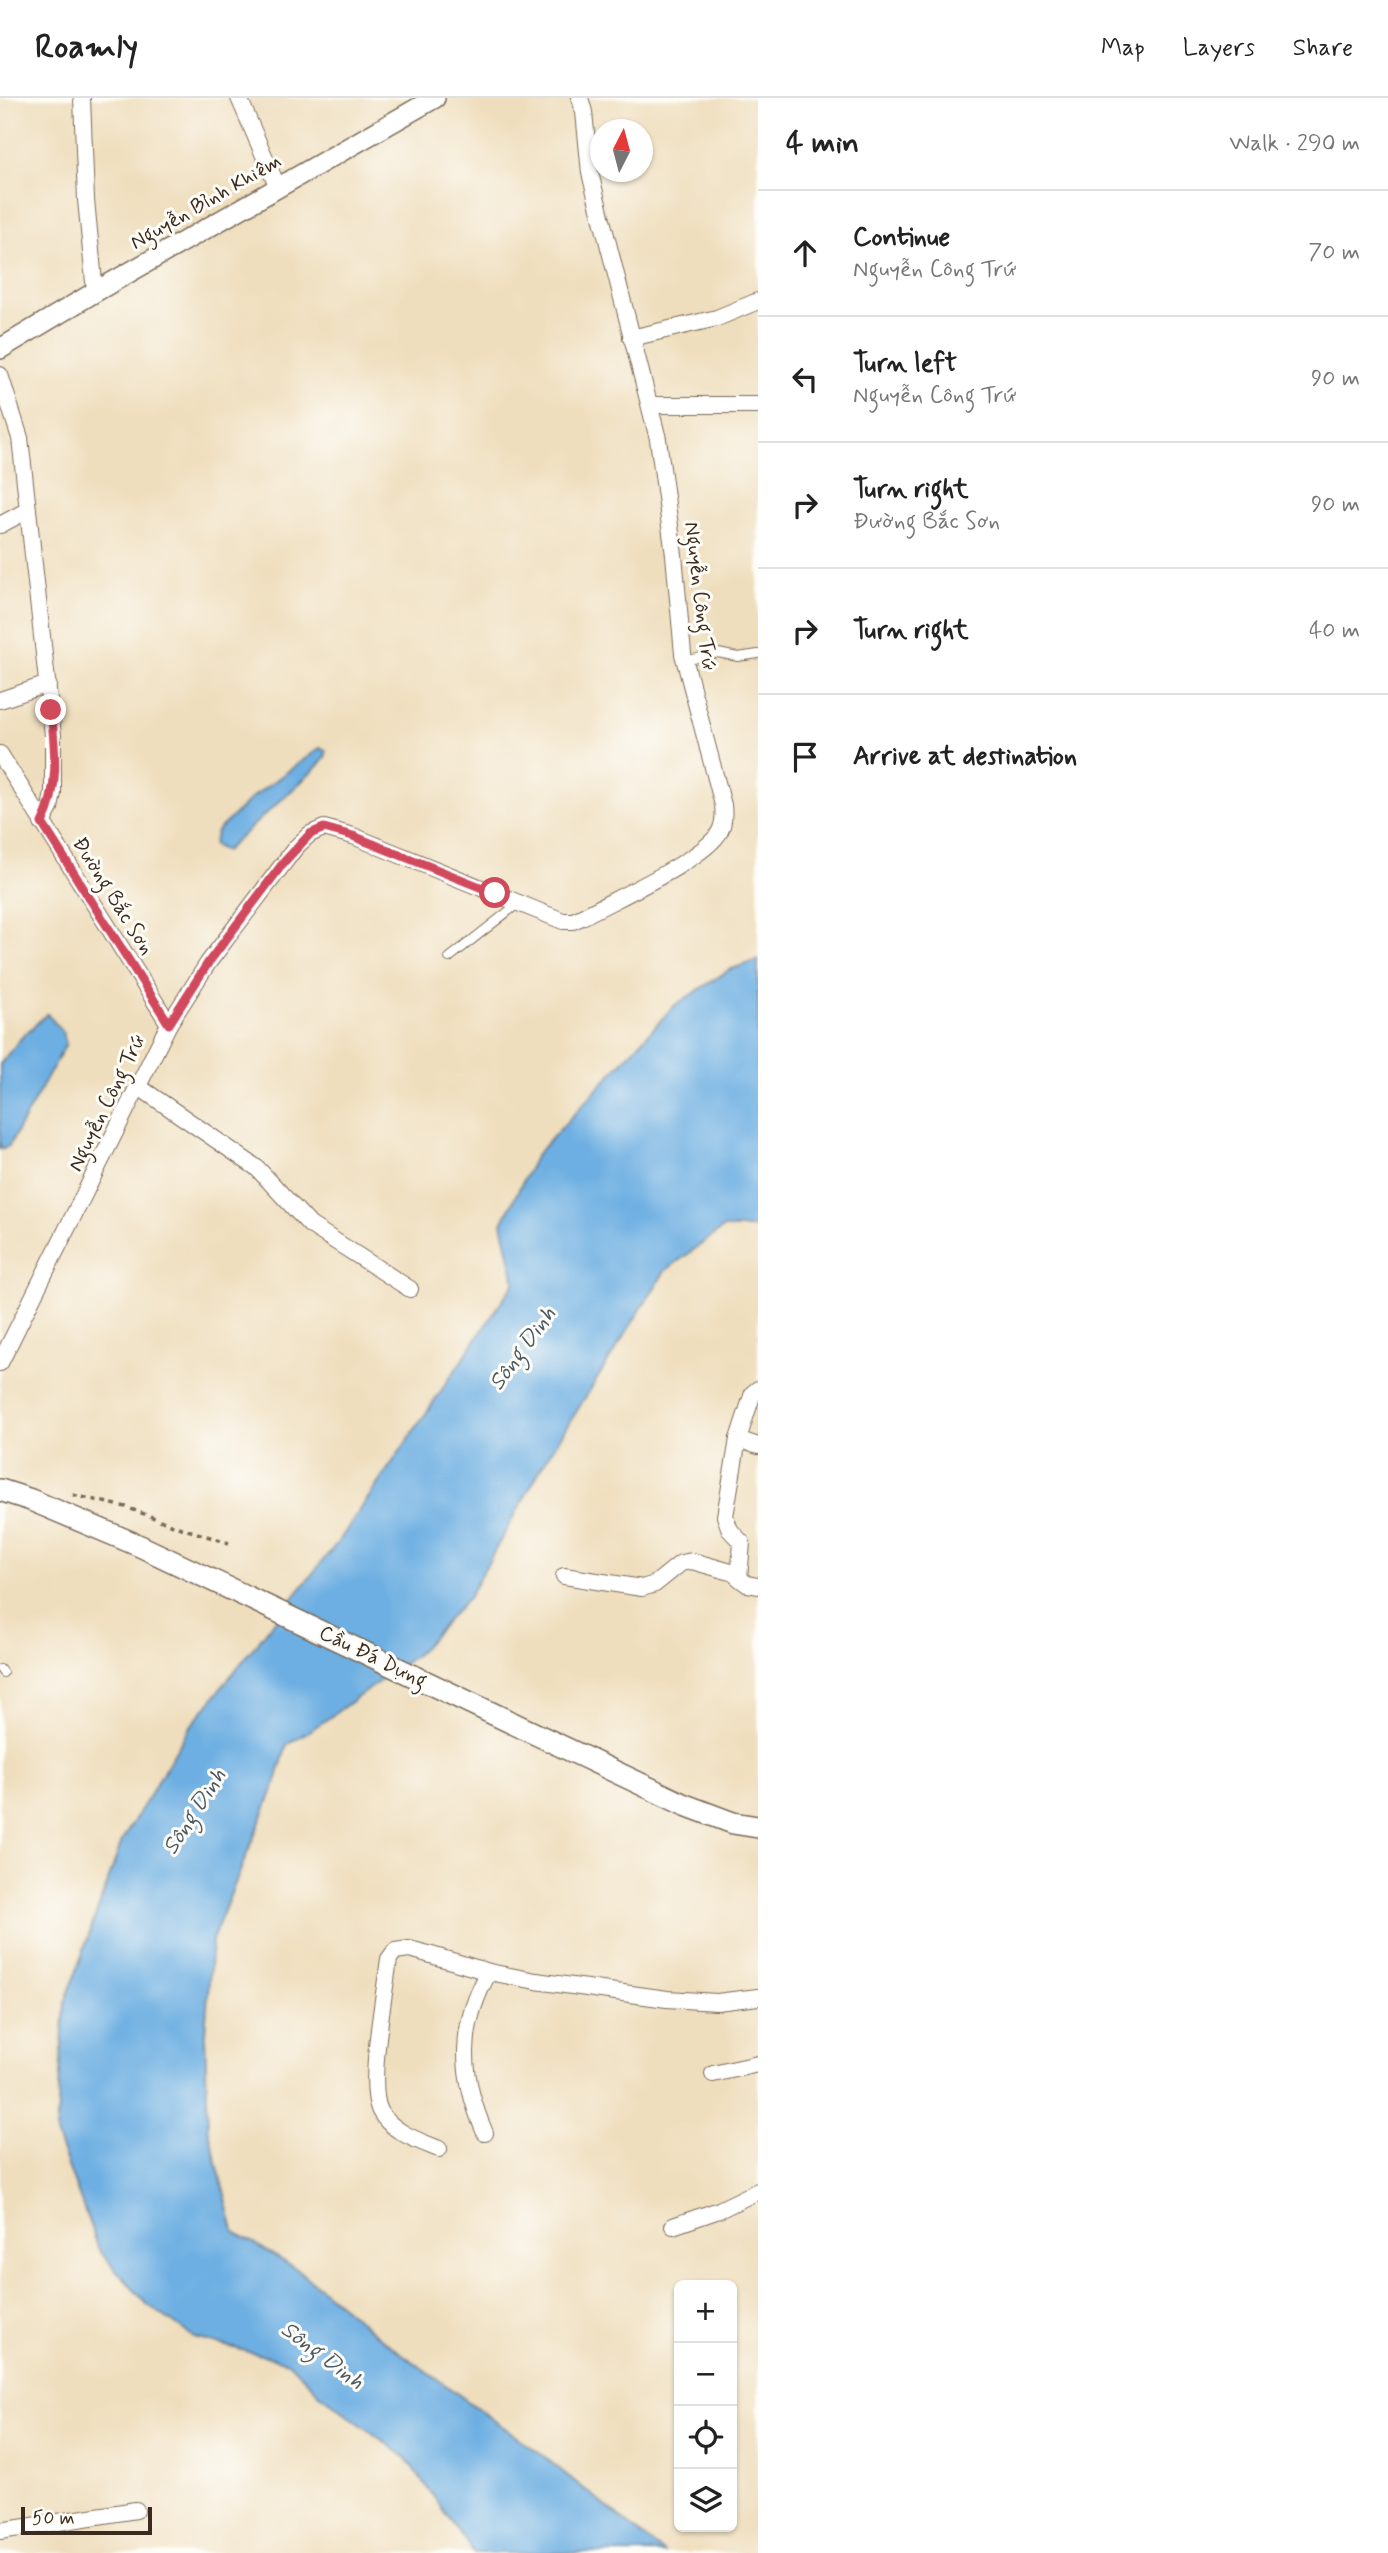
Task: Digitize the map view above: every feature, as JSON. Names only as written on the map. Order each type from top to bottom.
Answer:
[{"type":"main road","name":"Cầu Đá Dựng","points":[[0,1490],[36,1494],[605,1768],[714,1817],[758,1827]]},
{"type":"street","points":[[82,98],[86,200],[95,292]]},
{"type":"street","points":[[239,98],[278,188]]},
{"type":"street","name":"Nguyễn Bỉnh Khiêm","points":[[0,349],[435,98]]},
{"type":"street","name":"Nguyễn Công Trứ","points":[[0,1363],[169,1024],[196,980],[284,862],[296,847],[317,830],[324,828],[353,836],[555,919],[573,920],[700,852],[715,838],[723,823],[723,805],[685,661],[662,459],[590,173],[585,100]]},
{"type":"street","points":[[631,338],[717,318],[758,301]]},
{"type":"street","points":[[0,374],[20,438],[53,735],[54,783],[50,808],[42,823]]},
{"type":"street","points":[[650,405],[758,405]]},
{"type":"street","points":[[0,525],[28,510]]},
{"type":"street","points":[[0,700],[48,684]]},
{"type":"street","name":"Đường Bắc Sơn","points":[[0,754],[169,1024]]},
{"type":"street","points":[[139,1087],[257,1168],[310,1225],[410,1289]]},
{"type":"street","points":[[758,1389],[753,1393],[738,1439],[725,1516],[728,1527],[742,1542],[738,1574],[742,1581],[758,1586]]},
{"type":"street","points":[[738,1439],[758,1446]]},
{"type":"street","points":[[564,1576],[642,1588],[655,1584],[681,1563],[692,1561],[738,1574]]},
{"type":"street","points":[[439,2149],[396,2129],[380,2112],[377,2100],[375,2079],[389,1959],[395,1951],[409,1949],[489,1972],[667,1999],[717,2002],[758,1997]]},
{"type":"street","points":[[485,2133],[471,2097],[467,2074],[467,2029],[472,2004],[489,1972]]},
{"type":"street","points":[[713,2074],[758,2064]]},
{"type":"street","points":[[673,2225],[719,2210],[758,2191]]},
{"type":"street","points":[[0,2531],[135,2511]]},
{"type":"lane","points":[[685,661],[718,653],[738,657],[758,654]]},
{"type":"lane","points":[[449,958],[519,904]]},
{"type":"path","points":[[36,1494],[127,1507],[229,1544]]},
{"type":"water","points":[[320,748],[326,751],[325,758],[225,851],[213,845],[217,831],[254,796]]},
{"type":"water","name":"Sông Dinh","points":[[758,960],[758,1228],[723,1228],[665,1271],[544,1463],[468,1598],[417,1654],[287,1745],[275,1785],[212,1940],[205,2034],[208,2127],[234,2231],[301,2272],[379,2337],[542,2455],[664,2553],[474,2553],[405,2457],[321,2395],[288,2362],[195,2338],[147,2304],[100,2252],[56,2134],[65,2003],[122,1841],[190,1727],[341,1538],[515,1282],[502,1223],[536,1155],[674,1006],[729,970]]},
{"type":"water","points":[[47,1014],[62,1031],[66,1044],[9,1146],[0,1149],[0,1064],[22,1037]]},
{"type":"route","points":[[51,710],[53,793],[50,808],[42,823],[169,1024],[190,988],[284,862],[296,847],[317,830],[324,828],[353,836],[495,893]]}]
